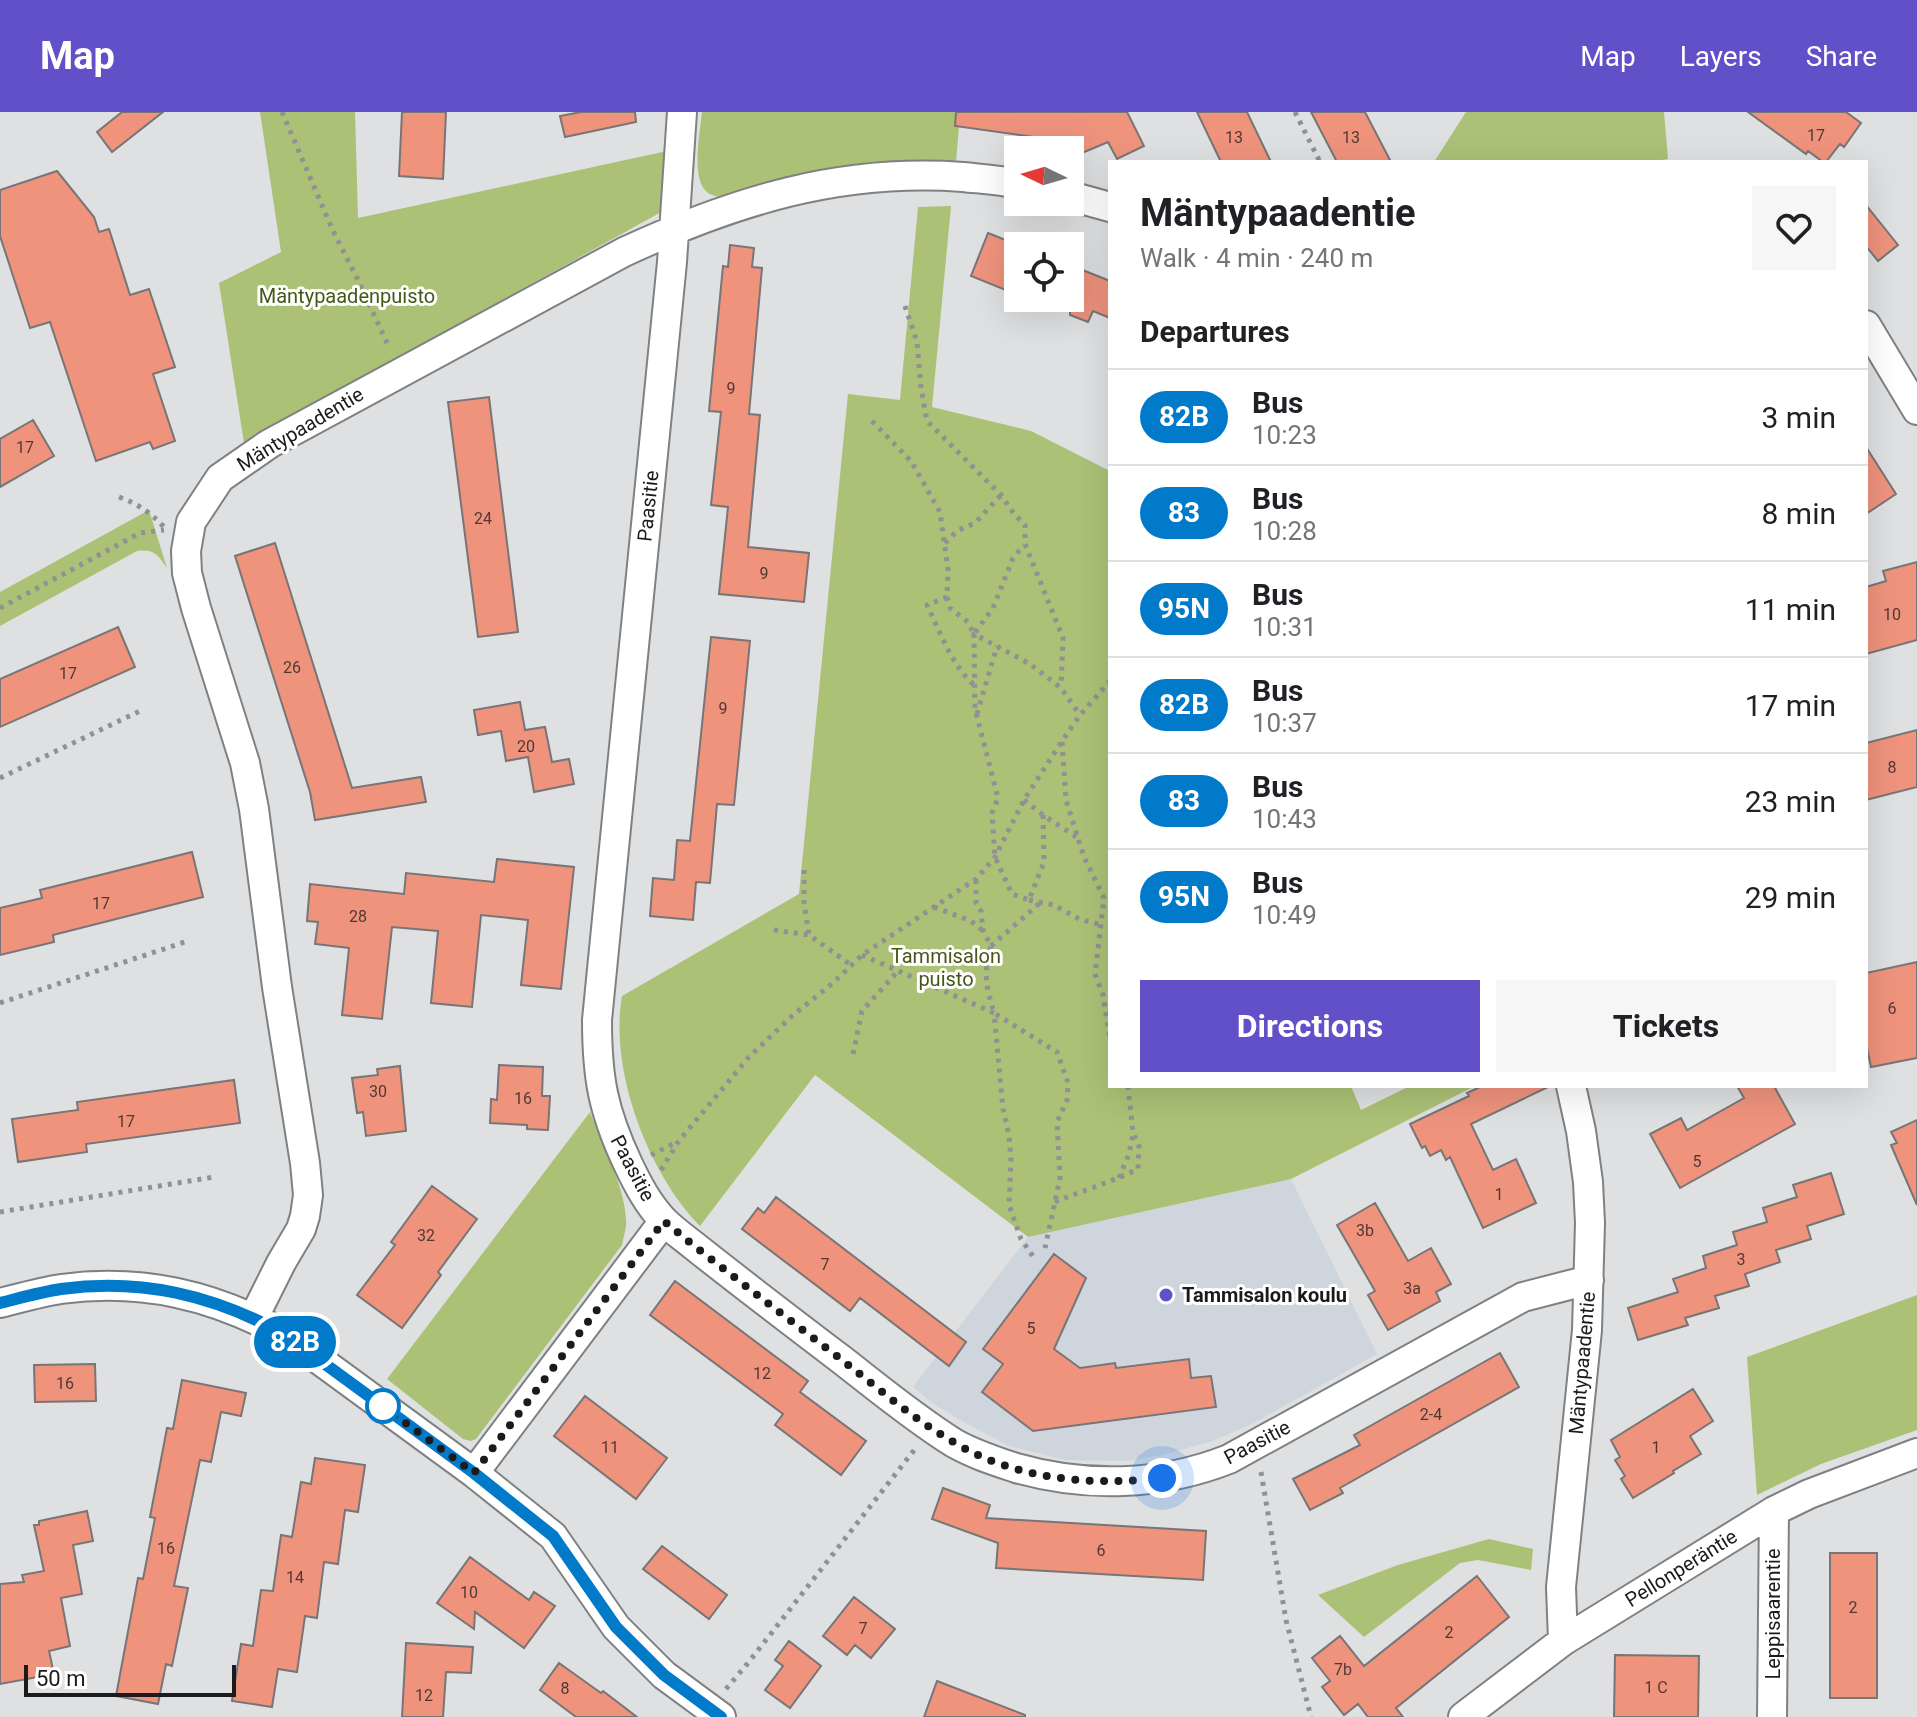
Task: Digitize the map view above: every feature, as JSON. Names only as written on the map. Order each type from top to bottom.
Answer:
[{"type":"street","name":"Paasitie","points":[[682,112],[674,229],[597,1020],[601,1092],[613,1132],[640,1190],[664,1221],[863,1377],[955,1444],[1036,1474],[1095,1482],[1162,1478],[1229,1459],[1523,1297],[1589,1280]]},
{"type":"street","name":"Mäntypaadentie","points":[[254,1317],[301,1229],[308,1195],[254,809],[245,763],[187,573],[186,551],[191,522],[220,478],[269,444],[611,259],[674,229],[732,207],[819,184],[889,176],[934,175],[1004,182]]},
{"type":"street","points":[[1084,200],[1108,206]]},
{"type":"street","points":[[1868,328],[1917,410]]},
{"type":"street","name":"Mäntypaadentie","points":[[1563,1641],[1561,1587],[1587,1330],[1590,1223],[1581,1131],[1571,1088]]},
{"type":"street","points":[[474,1473],[664,1221]]},
{"type":"street","points":[[0,1303],[60,1289],[120,1286],[194,1296],[254,1317],[284,1334],[474,1473],[553,1536],[616,1627],[642,1655],[664,1675],[721,1706]]},
{"type":"street","name":"Pellonperäntie","points":[[1465,1716],[1563,1641],[1774,1511],[1809,1494],[1917,1453]]},
{"type":"street","name":"Leppisaarentie","points":[[1772,1717],[1774,1511]]},
{"type":"path","points":[[282,112],[333,231],[393,355]]},
{"type":"path","points":[[1295,112],[1319,160]]},
{"type":"path","points":[[905,306],[917,342],[927,421],[1001,495],[1025,525],[1025,544],[1063,638],[1061,688]]},
{"type":"path","points":[[872,421],[911,461],[940,512],[950,608],[968,622],[974,634],[977,715],[998,798],[992,813],[995,857],[1012,894],[1054,905],[1079,919],[1101,925]]},
{"type":"path","points":[[944,543],[957,531],[975,523],[1001,495]]},
{"type":"path","points":[[119,497],[151,513],[166,529]]},
{"type":"path","points":[[0,608],[140,533],[166,529],[174,519]]},
{"type":"path","points":[[974,634],[993,608],[1013,558],[1025,544]]},
{"type":"path","points":[[947,597],[927,605],[954,662],[975,685]]},
{"type":"path","points":[[974,634],[1030,664],[1061,688],[1080,715]]},
{"type":"path","points":[[977,715],[997,646]]},
{"type":"path","points":[[668,1158],[749,1057],[862,955],[976,879],[995,857],[1024,800],[1062,741],[1108,683]]},
{"type":"path","points":[[0,778],[142,710]]},
{"type":"path","points":[[1062,741],[1066,800],[1084,857],[1104,898],[1095,974],[1103,995],[1108,1026]]},
{"type":"path","points":[[1024,800],[1078,838]]},
{"type":"path","points":[[1029,900],[1044,862],[1043,815]]},
{"type":"path","points":[[804,870],[804,903],[809,935]]},
{"type":"path","points":[[976,879],[976,903],[991,946]]},
{"type":"path","points":[[1034,1258],[1021,1239],[1009,1205],[1009,1135],[1003,1109],[994,1013],[985,982],[991,946],[1042,902]]},
{"type":"path","points":[[933,907],[971,921],[983,930]]},
{"type":"path","points":[[774,930],[809,935],[851,965]]},
{"type":"path","points":[[0,1003],[188,941]]},
{"type":"path","points":[[862,955],[994,1013],[1057,1052],[1068,1083],[1067,1100],[1057,1122],[1060,1178],[1045,1248]]},
{"type":"path","points":[[853,1054],[862,1011],[898,971]]},
{"type":"path","points":[[1119,1178],[1129,1154],[1133,1133],[1128,1088]]},
{"type":"path","points":[[1054,1203],[1138,1169],[1139,1146],[1133,1133]]},
{"type":"path","points":[[0,1212],[214,1177]]},
{"type":"path","points":[[721,1706],[748,1663],[920,1444]]},
{"type":"path","points":[[1260,1464],[1286,1620],[1311,1717]]},
{"type":"shaded area","name":"Tammisalon koulu","points":[[1291,1179],[1377,1354],[1252,1424],[1210,1442],[1161,1455],[1127,1461],[1065,1460],[1009,1446],[960,1420],[913,1387],[1028,1237]]},
{"type":"green space","name":"Mäntypaadenpuisto","points":[[260,112],[355,112],[358,218],[667,151],[663,211],[244,443],[219,283],[281,252]]},
{"type":"green space","points":[[702,112],[962,112],[956,162],[887,164],[722,198],[708,193],[700,182],[698,152]]},
{"type":"green space","points":[[1466,112],[1664,112],[1668,159],[1435,160]]},
{"type":"green space","name":"Tammisalon puisto","points":[[951,206],[932,407],[1031,431],[1108,470],[1108,1088],[1352,1088],[1361,1110],[1406,1088],[1471,1088],[1291,1179],[1028,1237],[815,1075],[700,1226],[664,1178],[637,1119],[621,1056],[619,1025],[622,996],[799,894],[848,394],[900,400],[918,207]]},
{"type":"green space","points":[[149,510],[167,568],[155,554],[137,551],[0,626],[0,592]]},
{"type":"green space","points":[[590,1112],[623,1198],[626,1226],[622,1245],[476,1439],[463,1439],[387,1379]]},
{"type":"green space","points":[[1917,1295],[1917,1430],[1821,1464],[1757,1495],[1747,1357]]},
{"type":"green space","points":[[1489,1539],[1533,1549],[1531,1570],[1478,1560],[1460,1563],[1364,1637],[1318,1595],[1398,1565]]},
{"type":"building","points":[[122,112],[163,112],[112,152],[97,132]]},
{"type":"building","points":[[402,112],[446,112],[443,179],[399,176]]},
{"type":"building","points":[[581,112],[635,112],[636,122],[565,137],[560,116]]},
{"type":"building","points":[[956,112],[1127,112],[1144,146],[1117,159],[1108,142],[1084,152],[1084,136],[1026,136],[955,126]]},
{"type":"building","points":[[1197,112],[1247,112],[1270,160],[1220,160]]},
{"type":"building","points":[[1311,112],[1365,112],[1390,160],[1336,160]]},
{"type":"building","points":[[1748,112],[1846,112],[1861,123],[1844,147],[1840,144],[1828,160],[1820,160],[1808,151],[1806,154]]},
{"type":"building","points":[[57,171],[94,217],[99,232],[109,229],[130,295],[149,289],[175,367],[153,374],[175,441],[153,449],[150,442],[96,461],[50,322],[30,328],[0,236],[0,190]]},
{"type":"building","points":[[1868,208],[1898,245],[1878,261],[1868,248]]},
{"type":"building","points":[[988,233],[1004,239],[1004,289],[971,276]]},
{"type":"building","points":[[730,245],[754,248],[752,267],[762,268],[749,414],[760,415],[748,547],[809,553],[804,602],[719,594],[728,507],[711,505],[721,412],[709,411],[723,266],[728,267]]},
{"type":"building","points":[[1084,271],[1108,280],[1108,317],[1093,311],[1088,322],[1070,315],[1070,312],[1084,312]]},
{"type":"building","points":[[489,397],[518,632],[478,637],[448,402]]},
{"type":"building","points":[[33,420],[54,456],[0,487],[0,439]]},
{"type":"building","points":[[1868,450],[1896,494],[1868,513]]},
{"type":"building","points":[[275,543],[352,788],[421,777],[426,802],[315,820],[310,792],[235,556]]},
{"type":"building","points":[[1917,562],[1917,640],[1868,653],[1868,586],[1886,581],[1883,571]]},
{"type":"building","points":[[118,627],[135,667],[0,727],[0,679]]},
{"type":"building","points":[[711,637],[750,641],[734,805],[717,804],[710,883],[696,882],[693,920],[650,916],[653,878],[674,880],[677,840],[690,841]]},
{"type":"building","points":[[520,702],[525,730],[545,727],[552,762],[569,759],[574,784],[534,792],[528,757],[506,761],[501,731],[478,735],[474,710]]},
{"type":"building","points":[[1917,730],[1917,787],[1868,799],[1868,742]]},
{"type":"building","points":[[192,852],[203,897],[53,935],[54,942],[0,955],[0,908],[42,898],[40,890]]},
{"type":"building","points":[[497,859],[574,867],[561,989],[521,985],[528,920],[481,915],[472,1007],[431,1003],[438,931],[392,927],[382,1019],[342,1015],[349,948],[315,944],[318,922],[307,921],[310,884],[404,894],[406,873],[494,882]]},
{"type":"building","points":[[1917,962],[1917,1058],[1871,1067],[1868,1053],[1868,973]]},
{"type":"building","points":[[499,1065],[543,1067],[542,1096],[550,1096],[548,1130],[527,1129],[527,1125],[490,1123],[491,1099],[497,1100]]},
{"type":"building","points":[[400,1066],[406,1131],[366,1136],[363,1112],[357,1113],[352,1078],[378,1075],[377,1069]]},
{"type":"building","points":[[234,1080],[240,1123],[86,1144],[87,1152],[18,1162],[12,1119],[78,1110],[77,1102]]},
{"type":"building","points":[[1478,1088],[1546,1088],[1471,1124],[1493,1170],[1516,1159],[1536,1203],[1483,1228],[1450,1157],[1446,1160],[1441,1150],[1430,1156],[1425,1146],[1422,1148],[1410,1124],[1469,1096],[1467,1093]]},
{"type":"building","points":[[1738,1088],[1775,1088],[1795,1124],[1680,1188],[1650,1134],[1681,1118],[1687,1130],[1744,1098]]},
{"type":"building","points":[[1917,1120],[1917,1205],[1891,1145],[1897,1143],[1891,1132]]},
{"type":"building","points":[[1831,1173],[1844,1214],[1807,1226],[1811,1239],[1776,1250],[1780,1262],[1745,1274],[1749,1286],[1715,1296],[1719,1308],[1685,1318],[1688,1325],[1638,1340],[1628,1308],[1678,1292],[1673,1279],[1706,1268],[1703,1256],[1737,1245],[1733,1232],[1767,1222],[1763,1208],[1797,1197],[1793,1185]]},
{"type":"building","points":[[432,1186],[477,1219],[402,1328],[357,1295],[395,1245],[391,1242]]},
{"type":"building","points":[[776,1197],[966,1342],[949,1366],[860,1298],[850,1311],[742,1229],[758,1208],[764,1213]]},
{"type":"building","points":[[1375,1203],[1408,1261],[1431,1248],[1451,1284],[1436,1292],[1440,1301],[1388,1330],[1368,1295],[1375,1291],[1337,1225]]},
{"type":"building","points":[[1054,1254],[1086,1278],[1054,1349],[1080,1368],[1115,1363],[1116,1368],[1189,1359],[1191,1378],[1211,1376],[1216,1407],[1033,1431],[982,1392],[1003,1364],[983,1349]]},
{"type":"building","points":[[675,1281],[808,1381],[800,1392],[866,1441],[841,1475],[775,1425],[783,1414],[650,1315]]},
{"type":"building","points":[[1500,1353],[1519,1387],[1340,1488],[1343,1493],[1310,1510],[1293,1479],[1360,1445],[1354,1435]]},
{"type":"building","points":[[95,1364],[96,1401],[35,1402],[34,1365]]},
{"type":"building","points":[[182,1380],[246,1393],[241,1416],[221,1412],[211,1462],[200,1460],[174,1586],[188,1588],[172,1666],[166,1664],[158,1704],[116,1696],[138,1578],[143,1579],[155,1518],[150,1517],[167,1428],[173,1429]]},
{"type":"building","points":[[1693,1389],[1713,1421],[1690,1436],[1701,1454],[1633,1498],[1621,1479],[1625,1476],[1615,1460],[1620,1457],[1611,1440]]},
{"type":"building","points":[[585,1396],[667,1458],[636,1499],[554,1436]]},
{"type":"building","points":[[315,1458],[365,1465],[358,1512],[345,1510],[338,1564],[324,1562],[317,1618],[305,1616],[297,1672],[278,1669],[272,1707],[232,1701],[241,1644],[253,1646],[261,1590],[273,1591],[281,1535],[292,1537],[301,1482],[311,1484]]},
{"type":"building","points":[[943,1488],[990,1505],[986,1518],[1206,1531],[1203,1580],[996,1568],[998,1543],[932,1519]]},
{"type":"building","points":[[87,1511],[93,1541],[73,1545],[82,1594],[61,1598],[70,1646],[49,1651],[54,1674],[0,1684],[0,1584],[24,1582],[22,1575],[44,1571],[34,1525],[39,1525],[39,1521]]},
{"type":"building","points":[[662,1546],[727,1595],[709,1619],[643,1569]]},
{"type":"building","points":[[1830,1553],[1877,1553],[1877,1698],[1830,1698]]},
{"type":"building","points":[[470,1557],[529,1600],[534,1592],[555,1606],[524,1648],[475,1612],[474,1629],[437,1603]]},
{"type":"building","points":[[1477,1576],[1509,1617],[1396,1708],[1403,1717],[1368,1717],[1358,1704],[1344,1715],[1322,1687],[1330,1681],[1312,1658],[1340,1636],[1364,1666]]},
{"type":"building","points":[[854,1597],[895,1629],[871,1658],[855,1645],[847,1655],[823,1636]]},
{"type":"building","points":[[789,1641],[821,1666],[790,1708],[765,1690],[783,1666],[775,1660]]},
{"type":"building","points":[[406,1643],[473,1647],[471,1673],[446,1672],[443,1717],[402,1717]]},
{"type":"building","points":[[1615,1655],[1699,1656],[1698,1717],[1614,1717]]},
{"type":"building","points":[[559,1663],[637,1717],[576,1717],[540,1690]]},
{"type":"building","points":[[937,1681],[1025,1715],[1025,1717],[924,1717]]},
{"type":"bus line","name":"82B","points":[[0,1303],[60,1289],[107,1286],[148,1288],[224,1305],[284,1334],[541,1525],[553,1536],[616,1627],[642,1655],[721,1717]]},
{"type":"place","name":"Tammisalon koulu","points":[[1166,1295]]},
{"type":"route","points":[[383,1406],[377,1402],[474,1473],[664,1221],[900,1405],[955,1444],[1003,1464],[1064,1479],[1127,1482],[1162,1478]]}]
